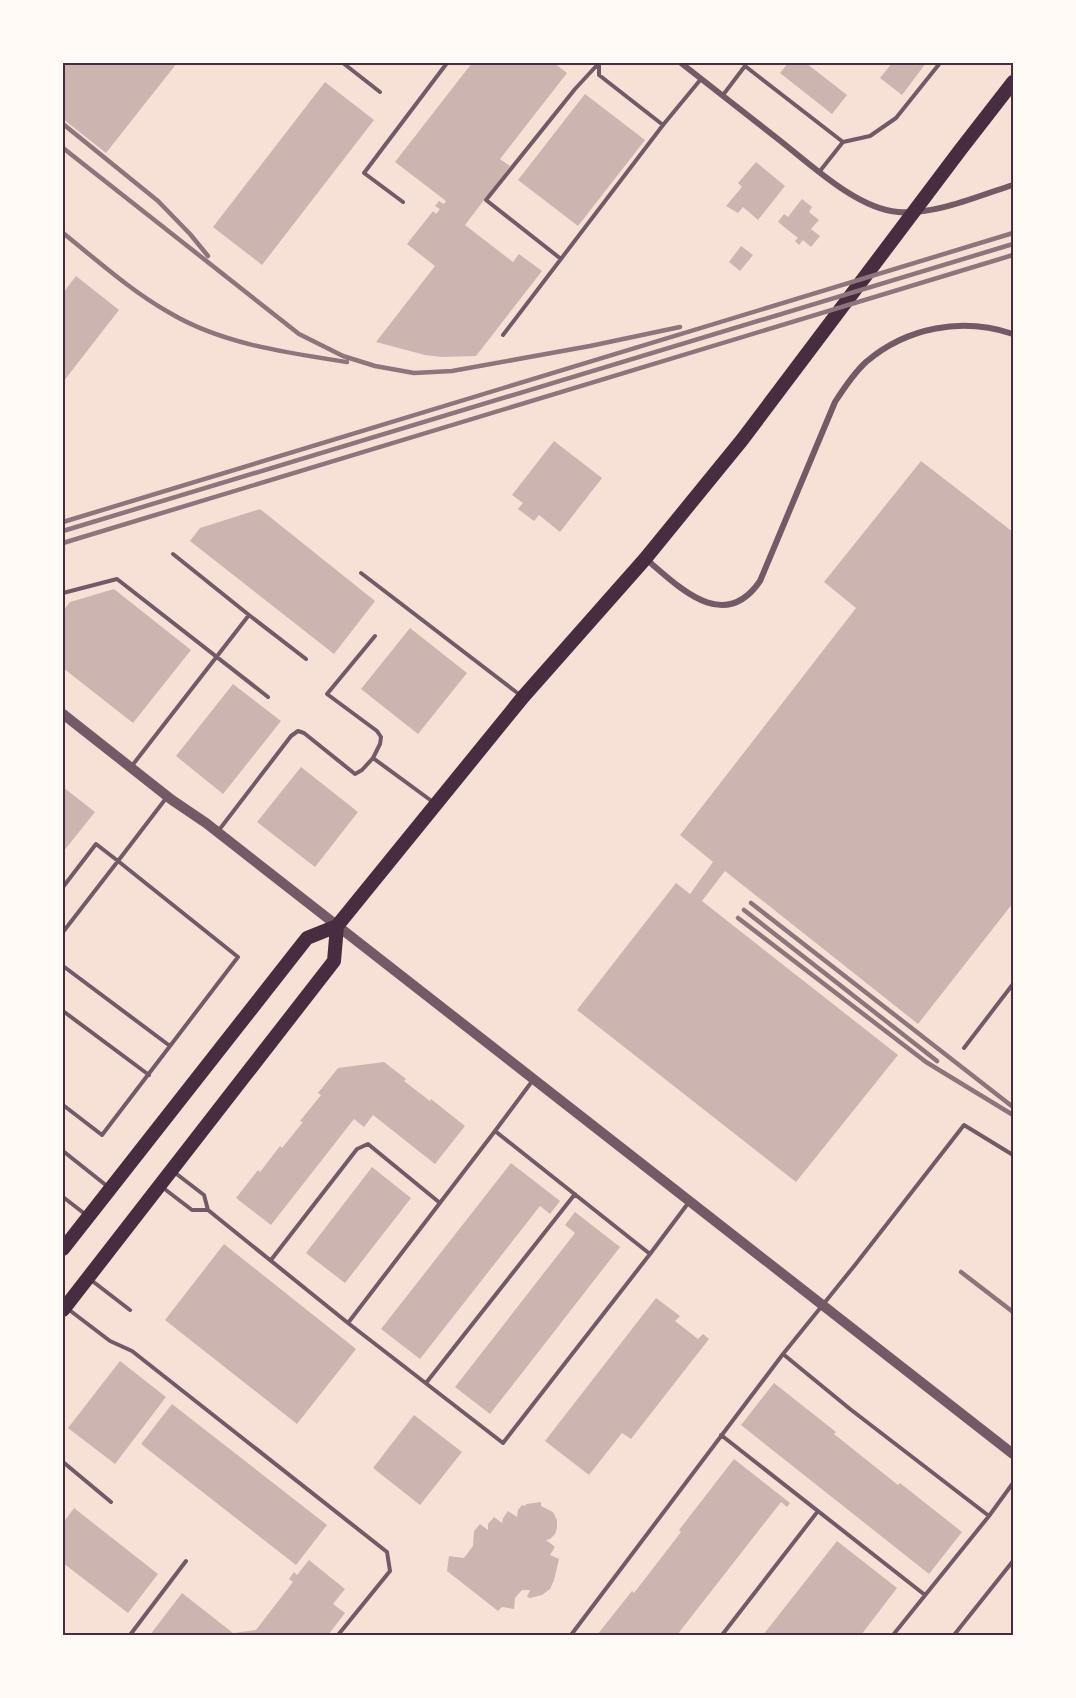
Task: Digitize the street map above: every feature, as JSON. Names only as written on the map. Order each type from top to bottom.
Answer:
[{"type":"main road","points":[[63,1249],[307,938],[337,926],[522,697],[645,559],[742,440],[1013,82]]},
{"type":"main road","points":[[64,1309],[334,961],[337,926]]},
{"type":"street","points":[[681,63],[855,198],[878,207],[896,212],[917,211],[945,206],[1013,185]]},
{"type":"street","points":[[645,559],[695,599],[719,605],[738,602],[755,588],[760,580],[835,402],[851,378],[865,364],[896,341],[929,329],[966,325],[1013,334]]},
{"type":"street","points":[[63,714],[167,796],[218,832],[1013,1454]]},
{"type":"lane","points":[[343,63],[380,92]]},
{"type":"lane","points":[[403,202],[363,173],[447,63]]},
{"type":"lane","points":[[599,63],[599,75],[663,125]]},
{"type":"lane","points":[[561,259],[486,200],[574,89],[599,63]]},
{"type":"lane","points":[[820,171],[843,142],[870,135],[896,118],[939,63]]},
{"type":"lane","points":[[723,96],[746,64],[843,142]]},
{"type":"lane","points":[[503,335],[663,125],[701,79]]},
{"type":"lane","points":[[172,554],[306,659]]},
{"type":"lane","points":[[362,573],[522,697]]},
{"type":"lane","points":[[63,593],[117,579],[268,697]]},
{"type":"lane","points":[[131,768],[249,615]]},
{"type":"lane","points":[[218,832],[291,736],[298,731],[304,733],[355,774],[373,758],[380,744],[381,737],[377,731],[327,694],[375,636]]},
{"type":"lane","points":[[373,758],[436,804]]},
{"type":"lane","points":[[63,932],[167,796]]},
{"type":"lane","points":[[63,887],[96,844],[238,957],[102,1135],[63,1105]]},
{"type":"lane","points":[[63,966],[170,1046]]},
{"type":"lane","points":[[964,1048],[1013,984]]},
{"type":"lane","points":[[63,1011],[148,1075]]},
{"type":"lane","points":[[348,1323],[534,1079]]},
{"type":"lane","points":[[571,1635],[783,1354],[964,1125],[1013,1155]]},
{"type":"lane","points":[[495,1131],[650,1254]]},
{"type":"lane","points":[[271,1260],[357,1149],[368,1144],[440,1203]]},
{"type":"lane","points":[[63,1151],[110,1189]]},
{"type":"lane","points":[[172,1170],[204,1195],[208,1210],[348,1323],[503,1443],[690,1201]]},
{"type":"lane","points":[[160,1185],[192,1210],[208,1210]]},
{"type":"lane","points":[[426,1383],[575,1194]]},
{"type":"lane","points":[[63,1197],[88,1216]]},
{"type":"lane","points":[[88,1278],[130,1310]]},
{"type":"lane","points":[[64,1309],[110,1341],[132,1351],[387,1552],[390,1571],[338,1635]]},
{"type":"lane","points":[[783,1354],[989,1516]]},
{"type":"lane","points":[[721,1436],[925,1595]]},
{"type":"lane","points":[[63,1462],[111,1502]]},
{"type":"lane","points":[[893,1635],[1013,1483]]},
{"type":"lane","points":[[722,1635],[818,1512]]},
{"type":"lane","points":[[130,1635],[186,1561]]},
{"type":"lane","points":[[954,1635],[1013,1561]]},
{"type":"building","points":[[63,63],[177,63],[106,153],[63,119]]},
{"type":"building","points":[[472,63],[554,63],[567,73],[500,159],[510,166],[465,225],[513,262],[519,254],[542,271],[476,356],[425,355],[376,342],[435,266],[407,244],[433,211],[436,214],[440,209],[435,206],[439,201],[444,204],[446,201],[395,162]]},
{"type":"building","points":[[788,63],[806,63],[847,95],[832,114],[780,73]]},
{"type":"building","points":[[892,63],[926,63],[902,95],[880,78]]},
{"type":"building","points":[[325,82],[374,120],[262,265],[213,227]]},
{"type":"building","points":[[585,94],[645,140],[578,226],[518,180]]},
{"type":"building","points":[[756,162],[785,186],[758,220],[743,207],[738,213],[726,206],[742,187],[738,183]]},
{"type":"building","points":[[802,199],[812,207],[809,212],[819,220],[811,229],[820,236],[811,247],[803,240],[799,245],[795,241],[798,238],[778,222],[784,214],[788,217]]},
{"type":"building","points":[[741,246],[753,255],[740,271],[729,262]]},
{"type":"building","points":[[76,276],[119,310],[63,382],[63,293]]},
{"type":"building","points":[[554,441],[602,478],[560,532],[539,515],[534,521],[518,509],[523,503],[512,495]]},
{"type":"building","points":[[921,461],[1013,532],[1013,903],[918,1024],[725,871],[702,901],[898,1055],[796,1182],[577,1010],[676,883],[690,894],[713,862],[680,835],[856,608],[824,582]]},
{"type":"building","points":[[260,509],[375,601],[334,654],[190,541],[200,528]]},
{"type":"building","points":[[114,589],[191,650],[133,723],[63,668],[63,611],[70,602]]},
{"type":"building","points":[[410,628],[467,673],[418,734],[361,689]]},
{"type":"building","points":[[233,684],[281,721],[223,794],[176,756]]},
{"type":"building","points":[[301,767],[358,812],[315,867],[257,822]]},
{"type":"building","points":[[63,787],[95,812],[63,852]]},
{"type":"building","points":[[384,1062],[406,1079],[404,1081],[465,1126],[435,1164],[373,1115],[364,1127],[354,1119],[271,1225],[236,1198],[258,1170],[260,1172],[303,1122],[300,1121],[321,1095],[318,1093],[338,1068]]},
{"type":"building","points":[[511,1163],[560,1201],[550,1214],[540,1206],[420,1359],[381,1329]]},
{"type":"building","points":[[372,1167],[411,1198],[345,1283],[306,1253]]},
{"type":"building","points":[[575,1212],[620,1247],[490,1414],[455,1387],[575,1233],[565,1225]]},
{"type":"building","points":[[224,1244],[356,1349],[297,1424],[165,1320]]},
{"type":"building","points":[[656,1298],[680,1316],[675,1321],[698,1339],[703,1334],[709,1339],[631,1439],[622,1433],[589,1475],[545,1441]]},
{"type":"building","points":[[120,1361],[166,1397],[115,1464],[68,1428]]},
{"type":"building","points":[[774,1383],[898,1485],[900,1483],[962,1532],[929,1574],[741,1425]]},
{"type":"building","points":[[172,1404],[327,1525],[296,1565],[141,1444]]},
{"type":"building","points":[[414,1415],[462,1452],[420,1505],[373,1468]]},
{"type":"building","points":[[734,1459],[790,1503],[787,1507],[781,1502],[677,1635],[597,1635],[632,1591],[634,1593]]},
{"type":"building","points":[[541,1502],[541,1506],[553,1512],[557,1520],[555,1534],[546,1540],[555,1547],[550,1555],[559,1559],[554,1580],[550,1589],[542,1595],[530,1598],[527,1597],[530,1590],[522,1590],[515,1598],[514,1609],[502,1607],[498,1611],[447,1571],[449,1556],[464,1558],[473,1546],[474,1531],[480,1524],[488,1530],[488,1524],[494,1517],[502,1523],[508,1511],[517,1517],[522,1505]]},
{"type":"building","points":[[74,1508],[158,1574],[128,1613],[63,1563],[63,1523]]},
{"type":"building","points":[[837,1541],[897,1588],[861,1635],[763,1635]]},
{"type":"building","points":[[309,1560],[345,1589],[333,1604],[345,1613],[328,1635],[150,1635],[182,1593],[233,1633],[256,1630],[293,1582],[289,1579],[294,1572],[297,1575]]},
{"type":"railway","points":[[63,124],[158,201],[208,256]]},
{"type":"railway","points":[[63,148],[299,334],[343,356],[375,366],[414,373],[452,371],[680,327]]},
{"type":"railway","points":[[63,233],[142,295],[190,324],[256,346],[347,362]]},
{"type":"railway","points":[[63,522],[1013,233]]},
{"type":"railway","points":[[63,531],[1013,244]]},
{"type":"railway","points":[[63,543],[1013,255]]},
{"type":"railway","points":[[751,903],[1013,1107]]},
{"type":"railway","points":[[744,910],[937,1061]]},
{"type":"railway","points":[[738,918],[926,1062],[1013,1115]]},
{"type":"railway","points":[[961,1272],[1013,1312]]}]
